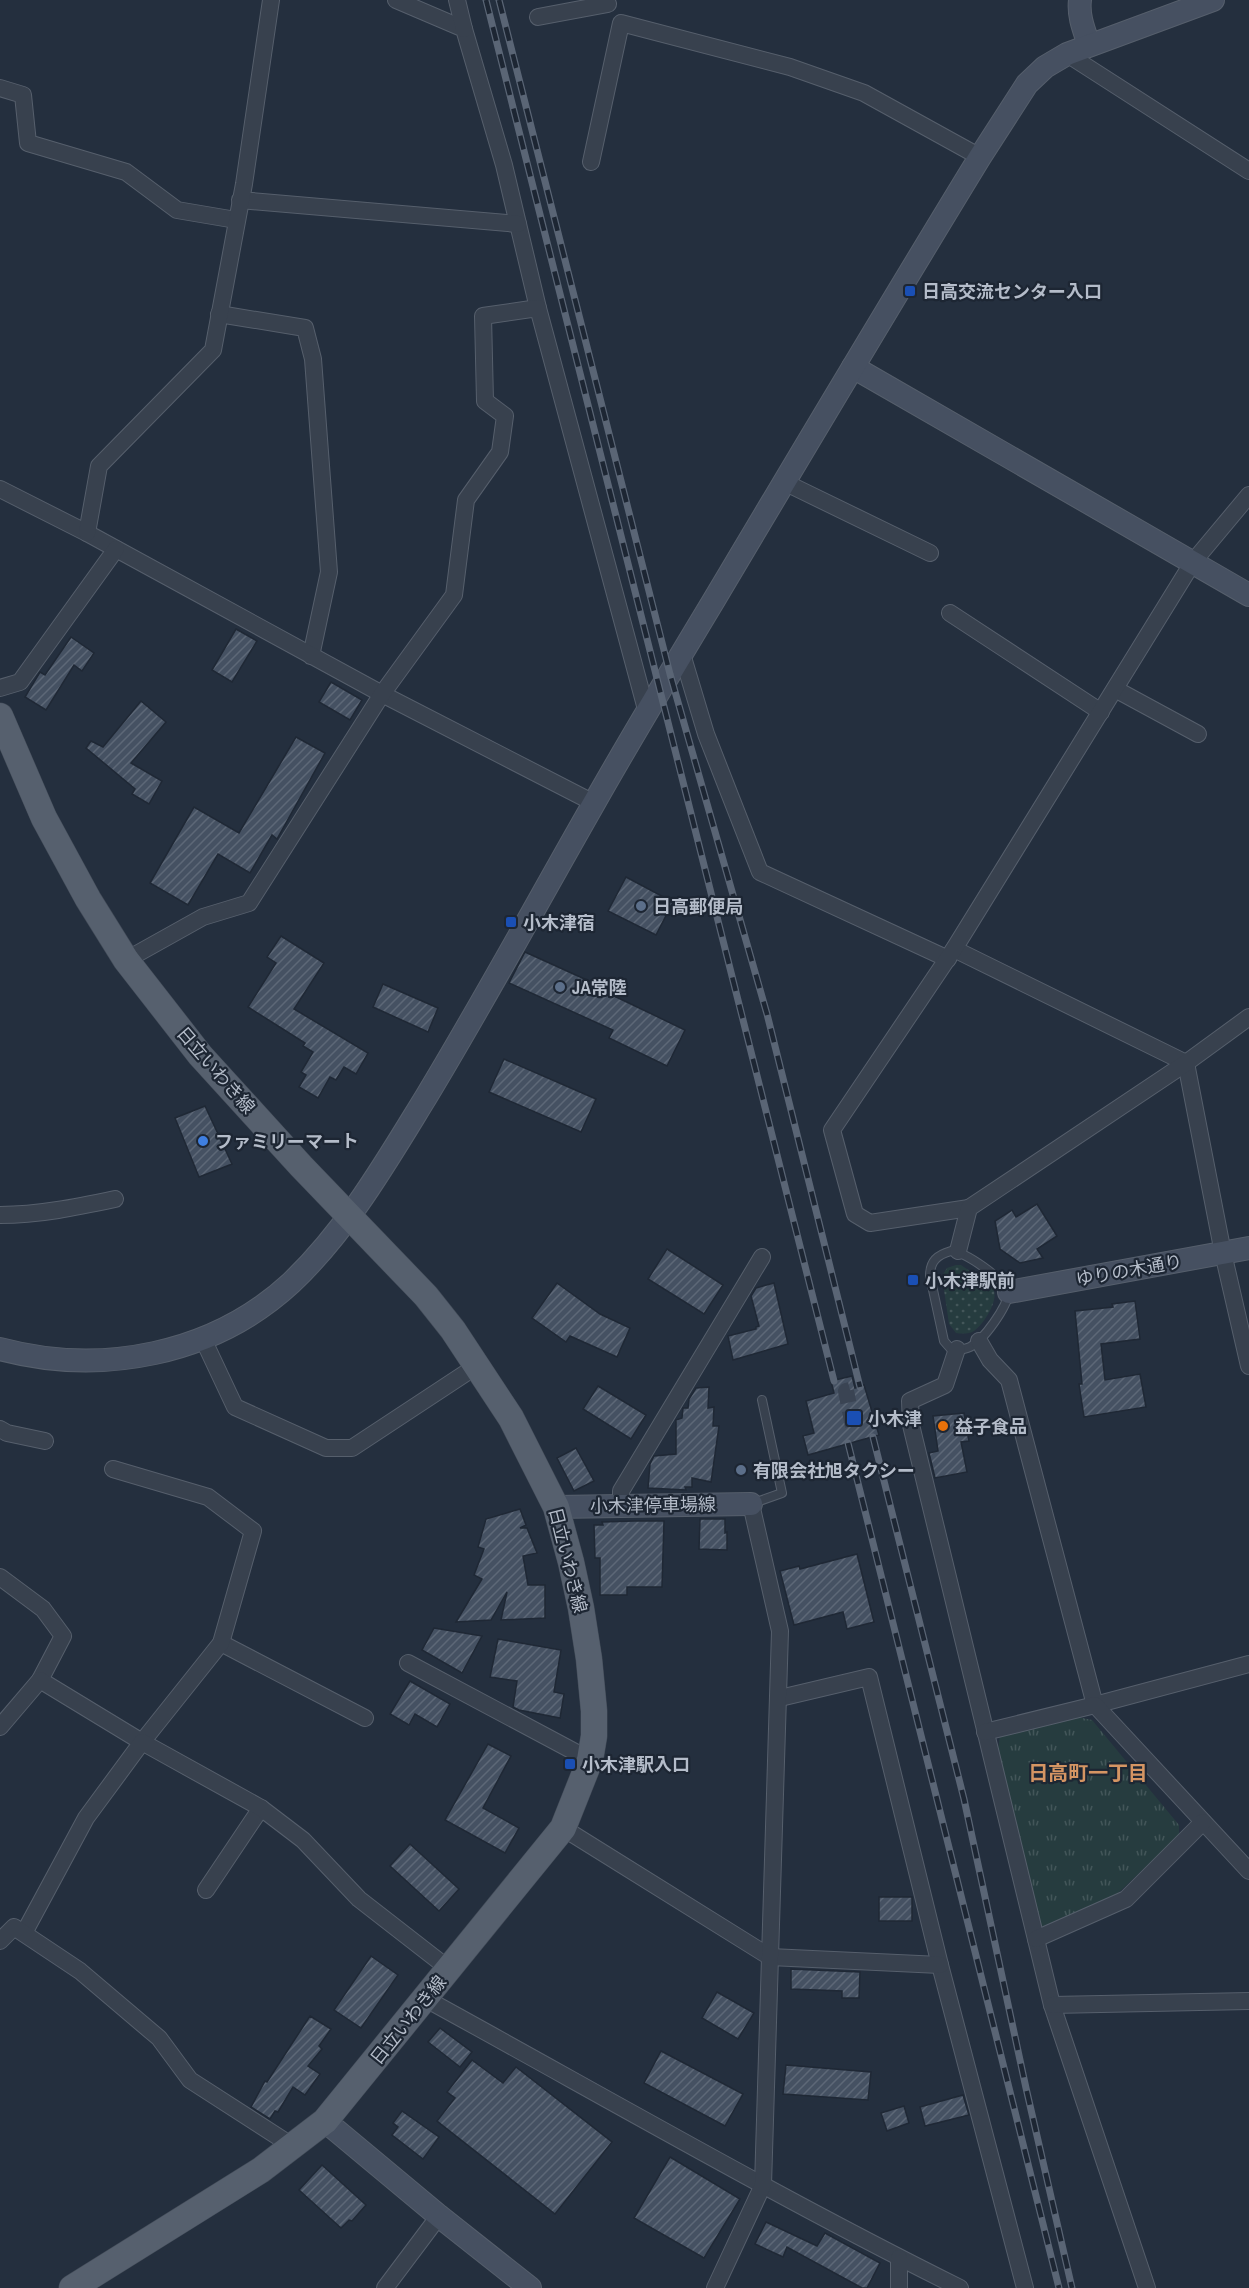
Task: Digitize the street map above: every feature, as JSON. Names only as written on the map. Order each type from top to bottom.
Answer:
[{"type":"main road","name":"日立いわき線","points":[[0,716],[44,818],[87,899],[126,960],[200,1055],[301,1166],[426,1296],[478,1365],[511,1418],[556,1507],[571,1562],[589,1659],[594,1728],[590,1760],[563,1828],[325,2121],[261,2170],[72,2288]]},
{"type":"street","points":[[87,534],[99,466],[213,351],[240,200],[271,0]]},
{"type":"street","points":[[396,0],[464,29]]},
{"type":"street","points":[[457,0],[504,165],[538,308],[646,713]]},
{"type":"street","points":[[1080,0],[1082,23],[1089,45]]},
{"type":"street","points":[[0,1349],[32,1358],[70,1362],[141,1357],[219,1332],[246,1316],[290,1283],[349,1215],[393,1151],[464,1034],[646,713],[980,156],[1027,84],[1045,67],[1067,54],[1213,0]]},
{"type":"street","points":[[538,17],[608,2],[621,22],[790,67],[864,93],[980,156]]},
{"type":"street","points":[[591,162],[621,22]]},
{"type":"street","points":[[1067,54],[1249,171]]},
{"type":"street","points":[[0,88],[23,95],[28,144],[126,172],[177,210],[236,220]]},
{"type":"street","points":[[240,200],[518,224]]},
{"type":"street","points":[[126,960],[203,917],[249,903],[382,694],[454,594],[466,500],[500,452],[505,416],[485,400],[483,316],[538,308]]},
{"type":"street","points":[[219,314],[305,328],[313,359],[329,572],[312,656]]},
{"type":"street","points":[[853,367],[1249,596]]},
{"type":"street","points":[[784,482],[930,553]]},
{"type":"street","points":[[0,489],[116,549],[382,694],[594,802]]},
{"type":"street","points":[[1249,495],[1193,562],[951,954],[832,1130],[855,1214],[870,1223],[969,1208],[1186,1063],[1249,1017]]},
{"type":"street","points":[[0,688],[20,682],[116,549]]},
{"type":"street","points":[[950,613],[1101,712]]},
{"type":"street","points":[[682,654],[706,734],[760,872],[951,954],[1186,1063]]},
{"type":"street","points":[[1116,689],[1198,734]]},
{"type":"street","points":[[1186,1063],[1223,1253],[1249,1366]]},
{"type":"street","points":[[0,1215],[65,1209],[115,1199]]},
{"type":"street","points":[[958,1251],[969,1208]]},
{"type":"street","name":"ゆりの木通り","points":[[1009,1292],[1249,1248]]},
{"type":"street","points":[[621,1506],[621,1491],[762,1257]]},
{"type":"street","points":[[203,1339],[235,1407],[326,1448],[352,1448],[478,1365]]},
{"type":"street","points":[[979,1341],[990,1360],[1009,1380],[1095,1705],[1249,1871]]},
{"type":"street","points":[[957,1350],[945,1385],[910,1401],[910,1425],[1052,2006],[1147,2288]]},
{"type":"street","points":[[0,1429],[7,1433],[45,1441]]},
{"type":"street","points":[[24,1933],[86,1818],[142,1742],[221,1643],[253,1532],[208,1497],[113,1469]]},
{"type":"street","points":[[716,2288],[763,2185],[780,1698],[780,1631],[751,1504]]},
{"type":"street","name":"小木津停車場線","points":[[556,1507],[751,1504]]},
{"type":"street","points":[[0,1577],[43,1609],[63,1636],[40,1680],[0,1727]]},
{"type":"street","points":[[221,1643],[364,1718]]},
{"type":"street","points":[[408,1663],[590,1760]]},
{"type":"street","points":[[985,1732],[1249,1664]]},
{"type":"street","points":[[780,1698],[869,1677],[940,1965],[1025,2288]]},
{"type":"street","points":[[40,1680],[142,1742],[261,1808],[303,1840],[359,1899],[449,1970]]},
{"type":"street","points":[[206,1890],[261,1808]]},
{"type":"street","points":[[1036,1939],[1126,1899],[1203,1822]]},
{"type":"street","points":[[563,1828],[770,1957],[940,1965]]},
{"type":"street","points":[[0,1941],[14,1927],[80,1971],[159,2038],[190,2080],[294,2147]]},
{"type":"street","points":[[426,1999],[763,2185],[960,2288]]},
{"type":"street","points":[[1052,2006],[1249,2001]]},
{"type":"street","points":[[325,2121],[530,2288]]},
{"type":"street","points":[[385,2288],[439,2216]]},
{"type":"street","points":[[899,2258],[899,2288]]},
{"type":"lane","points":[[958,1251],[1001,1282],[1009,1292],[1004,1307],[979,1341],[972,1346],[957,1350],[951,1349],[944,1341],[930,1267],[938,1256],[958,1251]]},
{"type":"lane","points":[[751,1504],[782,1493],[762,1400]]},
{"type":"green space","points":[[961,1265],[981,1278],[992,1287],[994,1292],[993,1304],[978,1328],[963,1334],[956,1333],[949,1324],[942,1276],[947,1268]]},
{"type":"green space","points":[[1073,1716],[1092,1720],[1179,1825],[1179,1835],[1115,1896],[1041,1927],[998,1750],[1000,1735]]},
{"type":"building","points":[[236,629],[257,641],[232,682],[212,670]]},
{"type":"building","points":[[71,637],[94,653],[82,671],[74,665],[46,710],[25,697],[40,672],[45,675]]},
{"type":"building","points":[[331,682],[362,700],[350,720],[319,702]]},
{"type":"building","points":[[141,701],[166,722],[131,763],[162,781],[149,804],[132,794],[135,789],[86,748],[91,741],[103,747]]},
{"type":"building","points":[[296,737],[325,753],[277,839],[272,835],[250,873],[218,854],[188,905],[150,883],[194,807],[239,833]]},
{"type":"building","points":[[626,877],[673,902],[656,935],[608,911]]},
{"type":"building","points":[[281,936],[324,963],[294,1009],[368,1053],[356,1074],[344,1067],[336,1080],[330,1077],[318,1098],[299,1087],[306,1075],[301,1072],[313,1052],[303,1046],[305,1043],[248,1007],[276,963],[267,957]]},
{"type":"building","points":[[525,952],[611,991],[610,994],[685,1030],[667,1066],[609,1038],[613,1030],[509,983]]},
{"type":"building","points":[[383,984],[438,1008],[428,1032],[373,1007]]},
{"type":"building","points":[[504,1059],[596,1099],[581,1132],[489,1092]]},
{"type":"building","name":"ファミリーマート","points":[[205,1106],[232,1164],[199,1177],[175,1118]]},
{"type":"building","points":[[1037,1204],[1057,1236],[1037,1249],[1043,1258],[1020,1263],[1000,1249],[995,1221],[1012,1210],[1016,1217]]},
{"type":"building","points":[[667,1249],[723,1285],[704,1314],[648,1279]]},
{"type":"building","points":[[557,1283],[600,1314],[630,1328],[617,1357],[570,1336],[566,1342],[532,1318]]},
{"type":"building","points":[[774,1283],[788,1344],[733,1360],[728,1336],[756,1329],[759,1326],[751,1296],[756,1288]]},
{"type":"building","points":[[1135,1301],[1140,1339],[1101,1344],[1105,1380],[1140,1374],[1146,1407],[1084,1417],[1079,1384],[1082,1384],[1075,1311],[1113,1307],[1112,1304]]},
{"type":"building","name":"小木津","points":[[852,1376],[855,1388],[864,1385],[879,1435],[808,1455],[803,1436],[814,1433],[806,1401],[834,1393],[831,1381]]},
{"type":"building","points":[[598,1386],[646,1415],[631,1439],[583,1409]]},
{"type":"building","points":[[709,1387],[708,1408],[714,1407],[713,1426],[719,1426],[711,1482],[692,1478],[692,1487],[685,1487],[686,1490],[648,1488],[650,1464],[654,1456],[676,1454],[676,1420],[682,1418],[683,1408],[688,1408],[689,1399],[696,1388]]},
{"type":"building","points":[[964,1413],[969,1441],[961,1442],[967,1472],[935,1478],[929,1453],[938,1451],[933,1416]]},
{"type":"building","points":[[576,1448],[594,1481],[574,1491],[557,1458]]},
{"type":"building","points":[[520,1509],[526,1525],[520,1528],[527,1528],[537,1553],[523,1556],[528,1585],[545,1585],[545,1618],[501,1620],[507,1592],[491,1620],[456,1622],[482,1579],[474,1575],[484,1549],[478,1547],[486,1519]]},
{"type":"building","points":[[700,1519],[725,1519],[727,1550],[699,1549]]},
{"type":"building","points":[[664,1521],[662,1587],[627,1587],[627,1595],[600,1595],[600,1558],[595,1558],[594,1525],[603,1525],[602,1522]]},
{"type":"building","points":[[857,1554],[874,1622],[847,1629],[843,1612],[794,1625],[780,1571],[799,1566],[800,1569]]},
{"type":"building","points":[[434,1628],[482,1636],[462,1673],[422,1650]]},
{"type":"building","points":[[498,1639],[561,1650],[554,1692],[564,1694],[560,1718],[513,1707],[517,1681],[490,1677]]},
{"type":"building","points":[[410,1681],[450,1704],[437,1727],[415,1714],[409,1725],[390,1714]]},
{"type":"building","points":[[488,1744],[511,1756],[483,1808],[519,1828],[505,1853],[445,1820]]},
{"type":"building","points":[[410,1844],[459,1889],[439,1911],[390,1866]]},
{"type":"building","points":[[879,1897],[912,1897],[912,1921],[879,1921]]},
{"type":"building","points":[[371,1956],[398,1975],[361,2028],[334,2010]]},
{"type":"building","points":[[791,1969],[860,1972],[859,1998],[842,1998],[842,1991],[791,1989]]},
{"type":"building","points":[[717,1992],[754,2013],[738,2039],[702,2018]]},
{"type":"building","points":[[310,2016],[331,2029],[319,2046],[322,2049],[308,2066],[320,2074],[305,2095],[293,2087],[278,2112],[275,2111],[270,2119],[251,2107],[265,2081],[267,2082]]},
{"type":"building","points":[[440,2028],[472,2052],[460,2067],[428,2042]]},
{"type":"building","points":[[661,2051],[743,2094],[725,2126],[644,2083]]},
{"type":"building","points":[[472,2060],[503,2083],[516,2067],[612,2142],[555,2214],[437,2121],[455,2098],[447,2092]]},
{"type":"building","points":[[786,2065],[871,2072],[868,2100],[783,2094]]},
{"type":"building","points":[[963,2095],[969,2115],[925,2126],[920,2107]]},
{"type":"building","points":[[904,2106],[909,2123],[887,2131],[881,2113]]},
{"type":"building","points":[[402,2111],[439,2137],[423,2159],[392,2135],[398,2127],[393,2123]]},
{"type":"building","points":[[670,2157],[740,2199],[704,2258],[634,2218]]},
{"type":"building","points":[[322,2165],[366,2205],[352,2221],[349,2220],[341,2228],[299,2190]]},
{"type":"building","points":[[766,2222],[817,2246],[825,2233],[880,2263],[867,2288],[862,2288],[787,2247],[783,2257],[755,2244]]},
{"type":"tunnel","points":[[850,1390],[846,1391],[854,1431]]},
{"type":"railway","points":[[486,0],[834,1381]]},
{"type":"railway","points":[[499,0],[670,674],[767,1014],[860,1387]]},
{"type":"railway","points":[[873,1437],[964,1799],[1072,2288]]},
{"type":"railway","points":[[848,1443],[1059,2288]]},
{"type":"place","name":"日高交流センター入口","points":[[910,291]]},
{"type":"place","name":"日高郵便局","points":[[641,906]]},
{"type":"place","name":"小木津宿","points":[[511,922]]},
{"type":"place","name":"JA常陸","points":[[560,987]]},
{"type":"place","name":"ファミリーマート","points":[[203,1141]]},
{"type":"place","name":"小木津駅前","points":[[913,1280]]},
{"type":"place","name":"小木津","points":[[854,1418]]},
{"type":"place","name":"益子食品","points":[[943,1426]]},
{"type":"place","name":"有限会社旭タクシー","points":[[741,1470]]},
{"type":"place","name":"小木津駅入口","points":[[570,1764]]},
{"type":"district","name":"日高町一丁目","points":[[1088,1772]]}]
